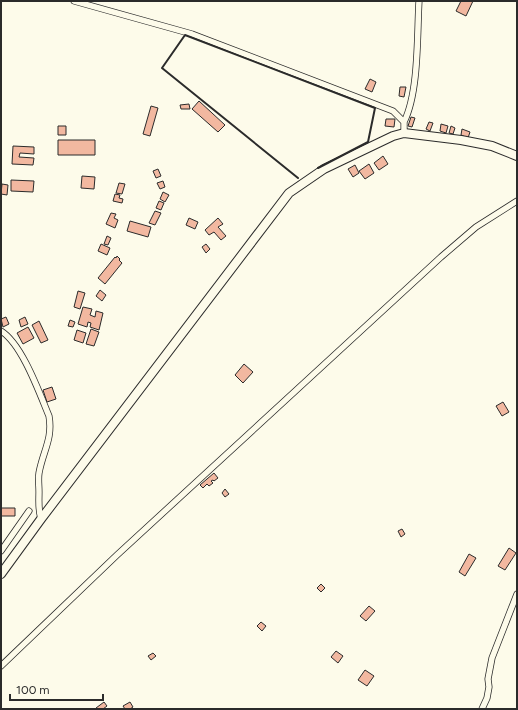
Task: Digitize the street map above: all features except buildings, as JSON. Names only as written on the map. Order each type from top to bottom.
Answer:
[{"type":"street","points":[[74,1],[192,34],[393,111],[405,120]]},
{"type":"street","points":[[404,133],[405,120],[413,94],[419,1]]},
{"type":"street","points":[[1,574],[41,519],[289,193],[324,169],[393,136],[404,133],[434,135],[492,146],[517,156]]},
{"type":"street","points":[[1,666],[117,555],[441,257],[476,227],[517,201]]},
{"type":"street","points":[[1,331],[6,333],[20,350],[49,416],[51,427],[50,436],[39,474],[38,511],[41,519]]},
{"type":"street","points":[[1,550],[29,511]]},
{"type":"street","points":[[482,709],[487,698],[489,687],[488,679],[492,658],[517,594]]},
{"type":"wall","points":[[298,178],[162,68],[185,35],[375,108],[368,142],[318,168]]}]
